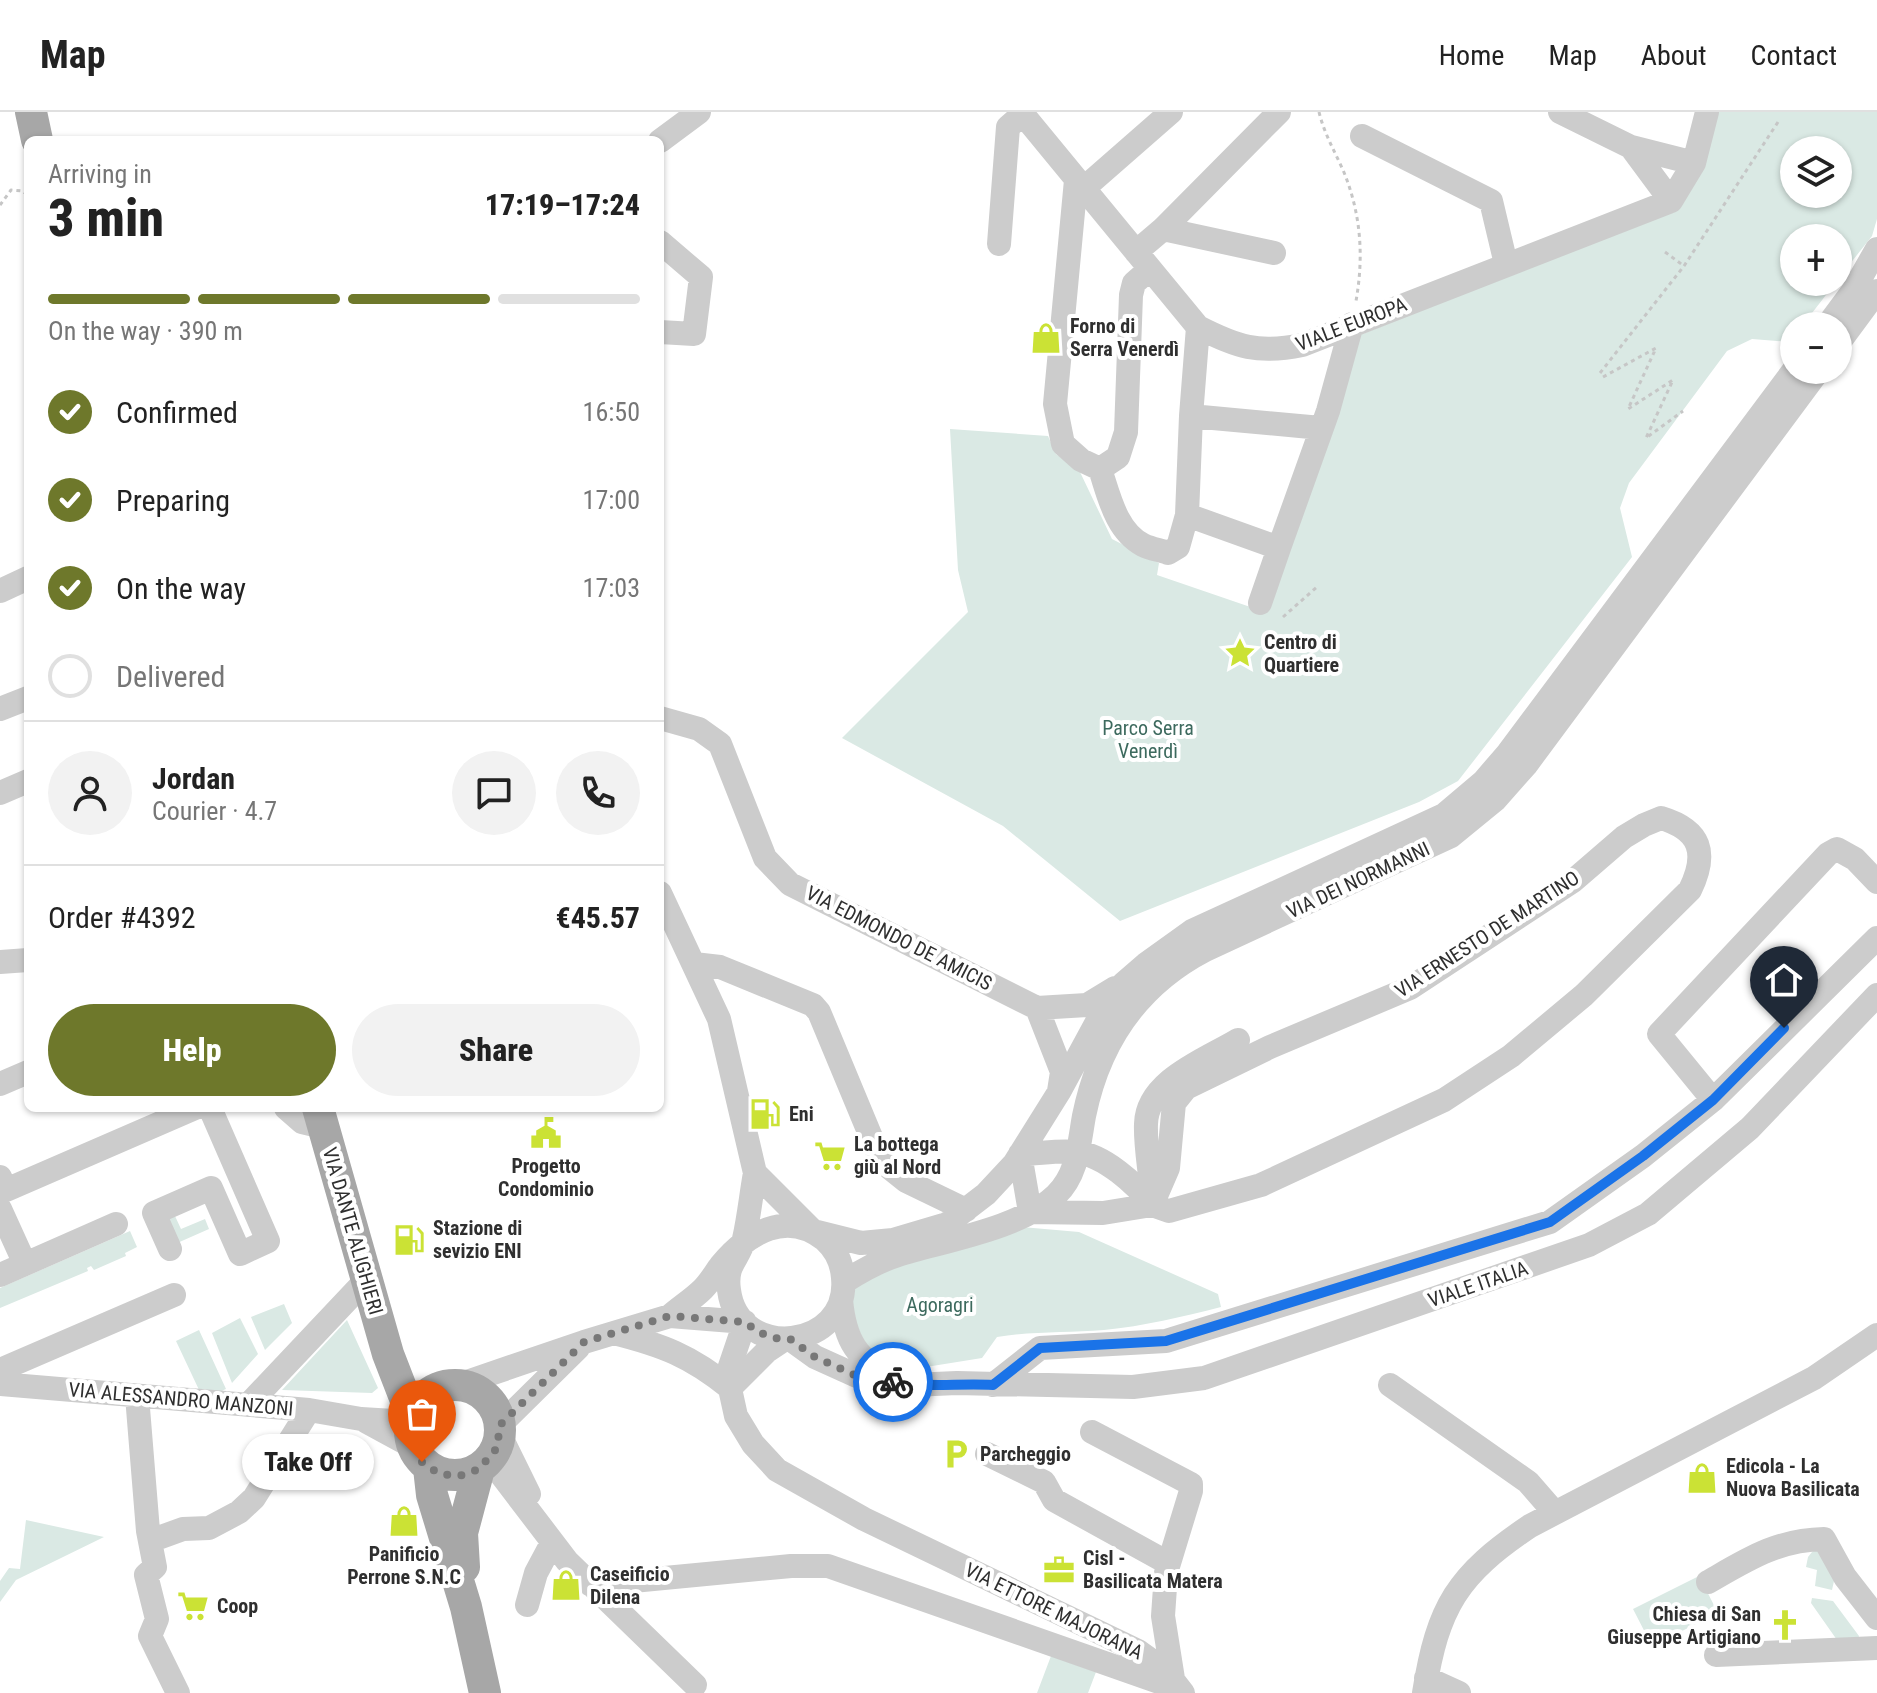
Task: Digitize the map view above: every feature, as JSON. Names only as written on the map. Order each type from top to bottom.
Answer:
[{"type":"main road","name":"VIA DANTE ALIGHIERI","points":[[321,1117],[388,1354],[466,1607],[485,1693]]},
{"type":"main road","points":[[388,1354],[448,1386],[469,1387],[487,1397],[498,1415],[492,1447],[459,1476],[438,1473],[416,1438],[422,1399],[448,1386]]},
{"type":"main road","name":"VIA DANTE ALIGHIERI","points":[[466,1607],[462,1533],[492,1447]]},
{"type":"street","points":[[653,136],[681,112]]},
{"type":"street","points":[[664,138],[699,112]]},
{"type":"street","points":[[1171,112],[1080,184],[1055,404],[1063,444],[1081,460],[1100,469],[1113,508],[1125,530],[1142,545],[1168,553],[1178,547],[1187,515],[1198,327]]},
{"type":"street","points":[[1560,112],[1631,147],[1694,163]]},
{"type":"street","points":[[1631,147],[1671,201],[1694,163],[1707,112]]},
{"type":"street","points":[[999,244],[1008,127],[1022,113]]},
{"type":"street","name":"VIALE EUROPA","points":[[1022,113],[1198,327],[1233,345],[1276,350],[1302,345],[1671,201]]},
{"type":"street","points":[[1100,469],[1118,457],[1126,432],[1131,295],[1143,260],[1163,229],[1263,117]]},
{"type":"street","points":[[1362,136],[1491,201],[1506,264]]},
{"type":"street","points":[[1163,229],[1274,253]]},
{"type":"street","points":[[664,245],[701,277],[694,334],[664,332]]},
{"type":"street","points":[[1837,312],[1877,249]]},
{"type":"street","points":[[1852,325],[1877,291]]},
{"type":"street","points":[[1260,603],[1321,428],[1352,324]]},
{"type":"street","name":"VIA DEI NORMANNI","points":[[813,1231],[861,1243],[893,1240],[947,1224],[986,1194],[1020,1154],[1059,1092],[1105,1007],[1124,983],[1146,964],[1192,931],[1444,815],[1483,782],[1517,741],[1784,384]]},
{"type":"street","name":"VIA DEI NORMANNI","points":[[842,1291],[864,1269],[1030,1212],[1057,1194],[1074,1169],[1095,1076],[1113,1034],[1133,1005],[1185,960],[1451,836],[1495,800],[1526,765],[1809,384]]},
{"type":"street","points":[[1191,416],[1321,428]]},
{"type":"street","points":[[1187,515],[1279,548]]},
{"type":"street","points":[[0,591],[24,580]]},
{"type":"street","points":[[0,709],[24,700]]},
{"type":"street","name":"VIA EDMONDO DE AMICIS","points":[[664,719],[699,729],[720,744],[765,858],[790,884],[1037,1008]]},
{"type":"street","points":[[0,793],[24,783]]},
{"type":"street","name":"VIA ERNESTO DE MARTINO","points":[[1030,1212],[1103,1213],[1152,1205],[1169,1211],[1261,1185],[1444,1100],[1511,1056],[1584,995],[1690,890],[1698,873],[1699,854],[1696,839],[1690,830],[1661,818],[1644,825],[1624,837],[1573,881],[1410,988],[1270,1047],[1186,1088],[1174,1103],[1168,1168],[1152,1205]]},
{"type":"street","points":[[1713,1100],[1659,1034],[1828,854],[1837,849],[1846,852],[1877,882]]},
{"type":"street","points":[[664,901],[719,1019],[755,1173],[744,1243],[734,1257],[729,1283],[734,1308],[758,1332],[787,1339],[807,1336],[833,1316],[842,1291]]},
{"type":"street","name":"VIALE ITALIA","points":[[993,1385],[1040,1348],[1166,1341],[1550,1222],[1643,1156],[1713,1100],[1877,938]]},
{"type":"street","points":[[0,962],[24,960]]},
{"type":"street","points":[[694,964],[720,967],[813,1005],[819,1012],[881,1161],[906,1181],[966,1210]]},
{"type":"street","points":[[1059,1092],[1062,1072],[1037,1008],[1087,1005],[1124,983]]},
{"type":"street","name":"VIALE ITALIA","points":[[787,1339],[815,1357],[857,1376],[898,1383],[1133,1387],[1204,1378],[1589,1245],[1648,1214],[1750,1128],[1877,995]]},
{"type":"street","points":[[1152,1205],[1146,1122],[1155,1098],[1165,1084],[1238,1040]]},
{"type":"street","points":[[0,1084],[24,1074]]},
{"type":"street","points":[[25,1264],[1,1195],[186,1112]]},
{"type":"street","points":[[170,1249],[154,1213],[211,1188],[240,1254],[268,1241],[212,1112]]},
{"type":"street","points":[[291,1112],[302,1122],[321,1117]]},
{"type":"street","points":[[1030,1212],[1020,1154],[1078,1152],[1098,1158],[1142,1192],[1152,1205]]},
{"type":"street","points":[[755,1173],[837,1255],[843,1326],[855,1350],[875,1369],[898,1383]]},
{"type":"street","points":[[0,1275],[116,1224]]},
{"type":"street","points":[[670,1316],[704,1289],[723,1263],[758,1231],[776,1225],[795,1225],[813,1231]]},
{"type":"street","points":[[248,1405],[367,1279]]},
{"type":"street","points":[[0,1370],[174,1295]]},
{"type":"street","points":[[448,1386],[670,1316],[745,1322]]},
{"type":"street","name":"VIA ETTORE MAJORANA","points":[[745,1322],[727,1375],[736,1416],[753,1444],[777,1470],[864,1519],[1138,1651],[1156,1661],[1180,1689]]},
{"type":"street","points":[[612,1333],[661,1345],[707,1369],[730,1388],[767,1351],[787,1339]]},
{"type":"street","points":[[1459,1693],[1425,1686],[1444,1611],[1460,1587],[1494,1550],[1530,1526],[1814,1378],[1877,1335]]},
{"type":"street","points":[[584,1342],[492,1447],[560,1552],[695,1685]]},
{"type":"street","name":"VIA ALESSANDRO MANZONI","points":[[0,1384],[309,1410],[361,1419],[416,1438]]},
{"type":"street","points":[[1390,1385],[1528,1482],[1555,1513]]},
{"type":"street","points":[[137,1396],[155,1567],[146,1575],[157,1619],[150,1636],[178,1693]]},
{"type":"street","points":[[150,1541],[183,1529],[209,1528],[239,1512],[254,1498],[309,1410]]},
{"type":"street","points":[[1092,1432],[1191,1484],[1168,1563],[1163,1616],[1156,1634],[1138,1651]]},
{"type":"street","points":[[987,1454],[1044,1482],[1054,1500],[1168,1563]]},
{"type":"street","points":[[1708,1582],[1769,1548],[1824,1539],[1845,1577],[1877,1618]]},
{"type":"street","name":"VIA ETTORE MAJORANA","points":[[591,1585],[791,1566],[828,1566],[1180,1689]]},
{"type":"street","points":[[1163,1616],[1180,1689]]},
{"type":"street","points":[[1716,1655],[1877,1648]]},
{"type":"path","points":[[1319,112],[1324,134],[1343,171],[1356,207],[1362,250],[1352,324]]},
{"type":"path","points":[[1683,411],[1646,438],[1673,380],[1628,409],[1656,348],[1602,375],[1684,266],[1778,122]]},
{"type":"path","points":[[0,205],[11,190],[24,192]]},
{"type":"path","points":[[1665,252],[1684,266]]},
{"type":"path","points":[[1283,617],[1318,586]]},
{"type":"green space","name":"Parco Serra Venerdì","points":[[1716,112],[1877,112],[1877,219],[1872,236],[1852,261],[1852,224],[1780,224],[1780,296],[1825,296],[1813,312],[1780,312],[1780,341],[1752,339],[1727,351],[1629,483],[1620,508],[1632,557],[1458,781],[1419,802],[1120,921],[1003,826],[842,738],[968,612],[958,570],[950,429],[1048,436],[1056,454],[1080,472],[1112,539],[1159,563],[1157,575],[1265,612],[1360,335],[1677,208]]},
{"type":"green space","points":[[175,1216],[181,1229],[205,1219],[209,1229],[175,1244],[165,1217]]},
{"type":"green space","name":"Agoragri","points":[[998,1225],[1079,1232],[1218,1294],[1221,1307],[1119,1328],[997,1337],[982,1358],[926,1367],[875,1369],[843,1291],[844,1282]]},
{"type":"green space","points":[[130,1231],[137,1247],[125,1253],[126,1256],[94,1270],[91,1266],[87,1268],[88,1271],[0,1308],[0,1288]]},
{"type":"green space","points":[[284,1304],[292,1323],[265,1350],[251,1317]]},
{"type":"green space","points":[[240,1318],[258,1354],[232,1383],[212,1333]]},
{"type":"green space","points":[[347,1320],[378,1388],[372,1393],[282,1390]]},
{"type":"green space","points":[[199,1330],[226,1389],[219,1392],[200,1392],[176,1341]]},
{"type":"green space","points":[[26,1520],[104,1537],[16,1580],[0,1602],[0,1581],[9,1568],[20,1569]]},
{"type":"green space","points":[[1816,1547],[1836,1572],[1832,1590],[1815,1586],[1817,1570],[1806,1567],[1808,1557]]},
{"type":"green space","points":[[1699,1576],[1718,1613],[1652,1646],[1633,1609]]},
{"type":"green space","points":[[1812,1598],[1833,1601],[1859,1636],[1858,1640],[1837,1640],[1811,1603]]},
{"type":"green space","points":[[1051,1656],[1096,1672],[1088,1693],[1037,1693]]},
{"type":"way so far","points":[[422,1462],[438,1473],[449,1475],[459,1476],[479,1469],[490,1460],[497,1448],[500,1425],[584,1342],[670,1316],[745,1322],[758,1332],[774,1338],[790,1339],[815,1357],[857,1376],[893,1382]]},
{"type":"place","name":"Forno di Serra Venerdì","points":[[1046,338]]},
{"type":"place","name":"Centro di Quartiere","points":[[1240,653]]},
{"type":"place","name":"Eni","points":[[765,1114]]},
{"type":"place","name":"Progetto Condominio","points":[[546,1133]]},
{"type":"place","name":"La bottega giù al Nord","points":[[830,1156]]},
{"type":"place","name":"Stazione di sevizio ENI","points":[[409,1240]]},
{"type":"place","name":"Parcheggio","points":[[956,1454]]},
{"type":"place","name":"Take Off","points":[[422,1462]]},
{"type":"place","name":"Edicola - La Nuova Basilicata","points":[[1702,1478]]},
{"type":"place","name":"Panificio Perrone S.N.C","points":[[404,1521]]},
{"type":"place","name":"Cisl - Basilicata Matera","points":[[1059,1570]]},
{"type":"place","name":"Caseificio Dilena","points":[[566,1585]]},
{"type":"place","name":"Coop","points":[[193,1606]]},
{"type":"place","name":"Chiesa di San Giuseppe Artigiano","points":[[1785,1625]]},
{"type":"route","points":[[893,1382],[912,1385],[993,1385],[1040,1348],[1166,1341],[1550,1222],[1643,1156],[1713,1100],[1784,1028]]}]
